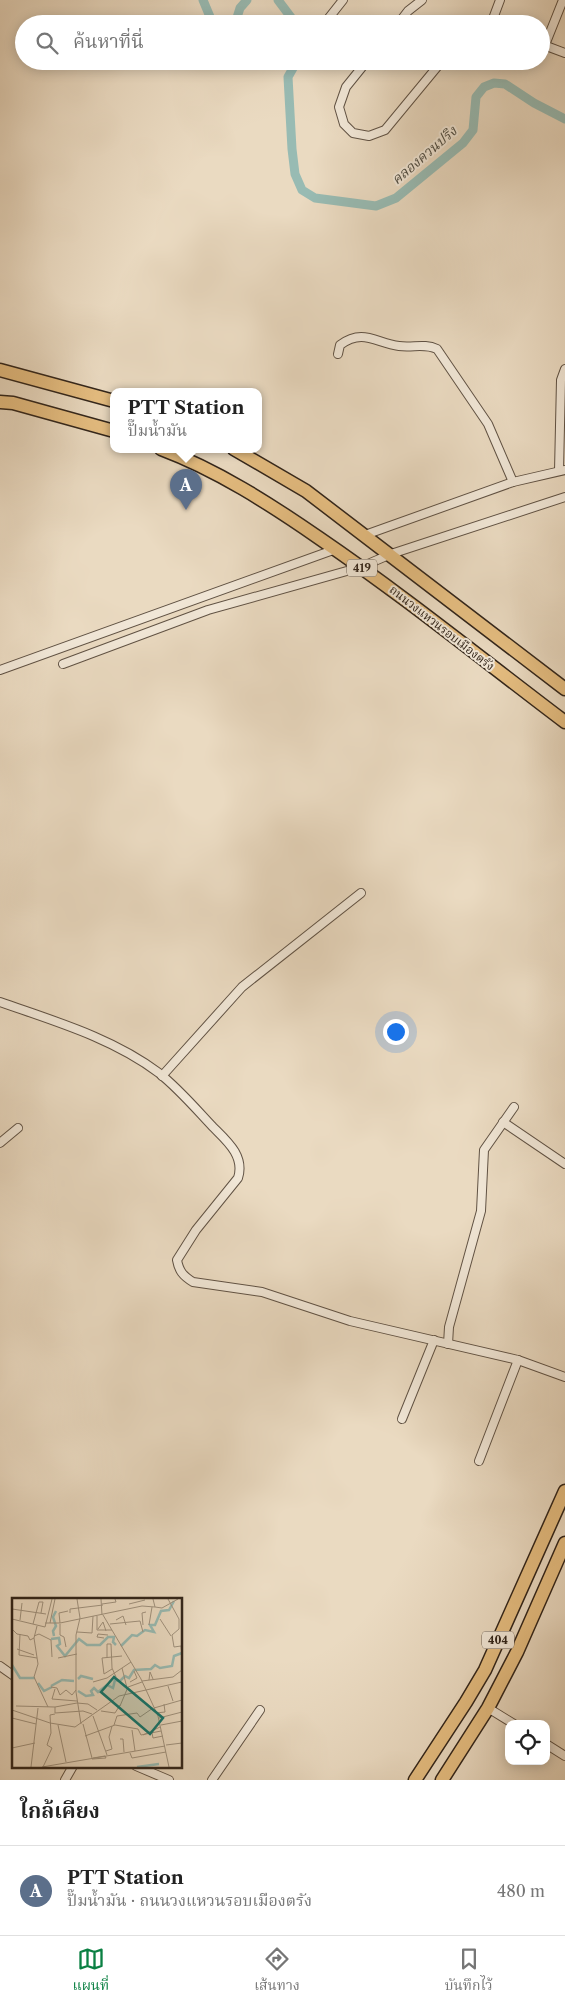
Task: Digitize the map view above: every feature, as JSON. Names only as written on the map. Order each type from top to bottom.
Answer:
[{"type":"main road","points":[[0,370],[110,400]]},
{"type":"main road","points":[[0,402],[13,403],[110,430]]},
{"type":"main road","name":"ถนนวงแหวนรอบเมืองตรัง","points":[[173,453],[182,456],[277,509],[336,549],[381,580],[565,722]]},
{"type":"main road","name":"419","points":[[241,453],[306,491],[365,534],[565,689]]},
{"type":"main road","name":"404","points":[[415,1780],[466,1702],[484,1670],[565,1491]]},
{"type":"main road","name":"404","points":[[442,1780],[488,1708],[517,1652],[563,1552]]},
{"type":"street","points":[[331,15],[343,0]]},
{"type":"street","points":[[405,15],[422,0]]},
{"type":"street","points":[[494,15],[500,0]]},
{"type":"street","points":[[550,29],[563,0]]},
{"type":"street","points":[[550,47],[565,53]]},
{"type":"street","points":[[360,70],[346,87],[339,107],[344,124],[353,133],[368,136],[385,130],[435,70]]},
{"type":"street","points":[[338,354],[340,345],[345,341],[369,336],[399,346],[427,345],[437,349],[488,424],[513,482]]},
{"type":"street","points":[[365,534],[513,482],[562,470],[561,380],[565,369]]},
{"type":"street","points":[[63,664],[208,610],[361,567],[391,554],[565,497]]},
{"type":"street","points":[[0,670],[336,549]]},
{"type":"street","points":[[162,1076],[242,987],[362,894]]},
{"type":"street","points":[[0,1002],[102,1040],[139,1060],[162,1076],[229,1143],[240,1163],[238,1178],[182,1250],[177,1260],[179,1269],[184,1276],[193,1282],[269,1294],[350,1321],[518,1360],[565,1377]]},
{"type":"street","points":[[448,1344],[449,1327],[481,1211],[484,1150],[514,1107]]},
{"type":"street","points":[[503,1122],[565,1164]]},
{"type":"street","points":[[0,1143],[18,1128]]},
{"type":"street","points":[[402,1419],[434,1340]]},
{"type":"street","points":[[479,1461],[518,1360]]},
{"type":"street","points":[[0,1666],[12,1675]]},
{"type":"street","points":[[488,1708],[508,1720]]},
{"type":"street","points":[[212,1780],[260,1710]]},
{"type":"street","points":[[550,1747],[565,1756]]},
{"type":"street","points":[[65,1780],[72,1768]]},
{"type":"street","points":[[141,1768],[169,1780]]},
{"type":"waterway","name":"คลองควนปริง","points":[[203,0],[209,15]]},
{"type":"waterway","name":"คลองควนปริง","points":[[238,15],[240,8],[247,0]]},
{"type":"waterway","name":"คลองควนปริง","points":[[278,0],[289,15]]},
{"type":"waterway","name":"คลองควนปริง","points":[[292,70],[288,77],[295,174],[302,190],[315,198],[376,206],[396,198],[463,143],[473,130],[476,97],[484,87],[494,83],[505,84],[534,103],[565,119]]},
{"type":"place","name":"PTT Station","points":[[186,510]]}]
